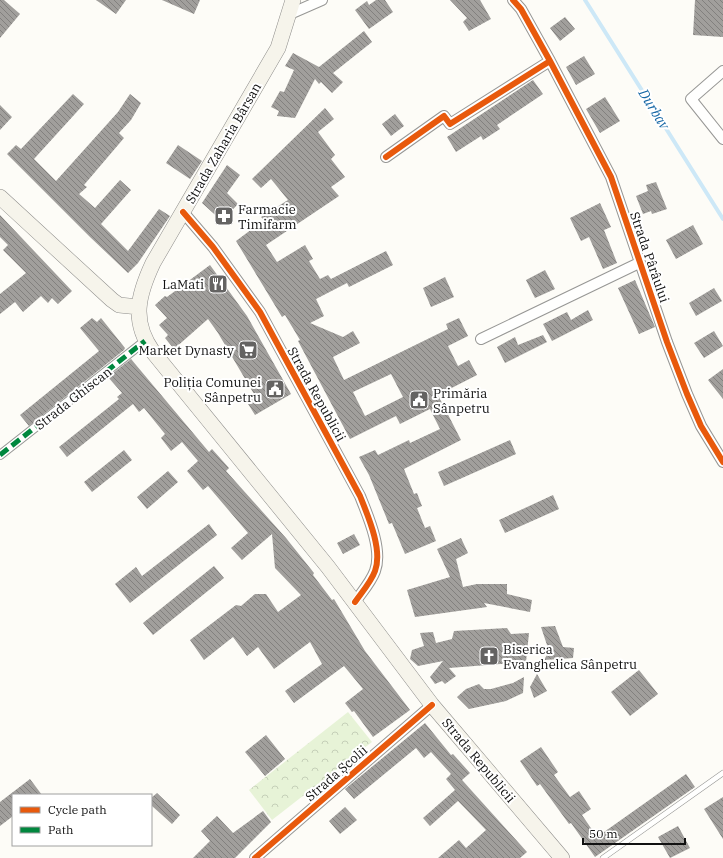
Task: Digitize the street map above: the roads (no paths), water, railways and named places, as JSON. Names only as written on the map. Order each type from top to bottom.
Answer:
[{"type":"main road","name":"Strada Zaharia Bârsan","points":[[139,306],[144,282],[278,48],[292,7]]},
{"type":"main road","points":[[0,197],[112,300],[118,304],[139,306]]},
{"type":"main road","name":"Strada Republicii","points":[[139,306],[140,327],[145,340],[355,602],[432,705],[562,858]]},
{"type":"street","points":[[292,7],[322,0]]},
{"type":"street","name":"Strada Pârâului","points":[[513,0],[521,9],[550,61],[611,177],[667,342],[701,426],[723,462]]},
{"type":"street","points":[[386,157],[444,116],[450,124],[550,61]]},
{"type":"street","points":[[723,71],[691,99],[723,139]]},
{"type":"street","name":"Strada Republicii","points":[[183,212],[221,258],[260,312],[360,496],[374,536],[377,553],[376,570],[355,602]]},
{"type":"street","name":"Strada Pârâului","points":[[481,339],[639,263]]},
{"type":"street","name":"Strada Ghiscan","points":[[0,455],[145,340]]},
{"type":"street","name":"Strada Școlii","points":[[255,858],[432,705]]},
{"type":"lane","points":[[603,858],[723,774]]},
{"type":"waterway","name":"Durbav","points":[[585,0],[723,219]]},
{"type":"place","name":"Farmacie Timifarm","points":[[224,216]]},
{"type":"place","name":"LaMati","points":[[218,284]]},
{"type":"place","name":"Market Dynasty","points":[[248,350]]},
{"type":"place","name":"Poliția Comunei Sânpetru","points":[[275,389]]},
{"type":"place","name":"Primăria Sânpetru","points":[[419,400]]},
{"type":"place","name":"Biserica Evanghelica Sânpetru","points":[[489,656]]}]
